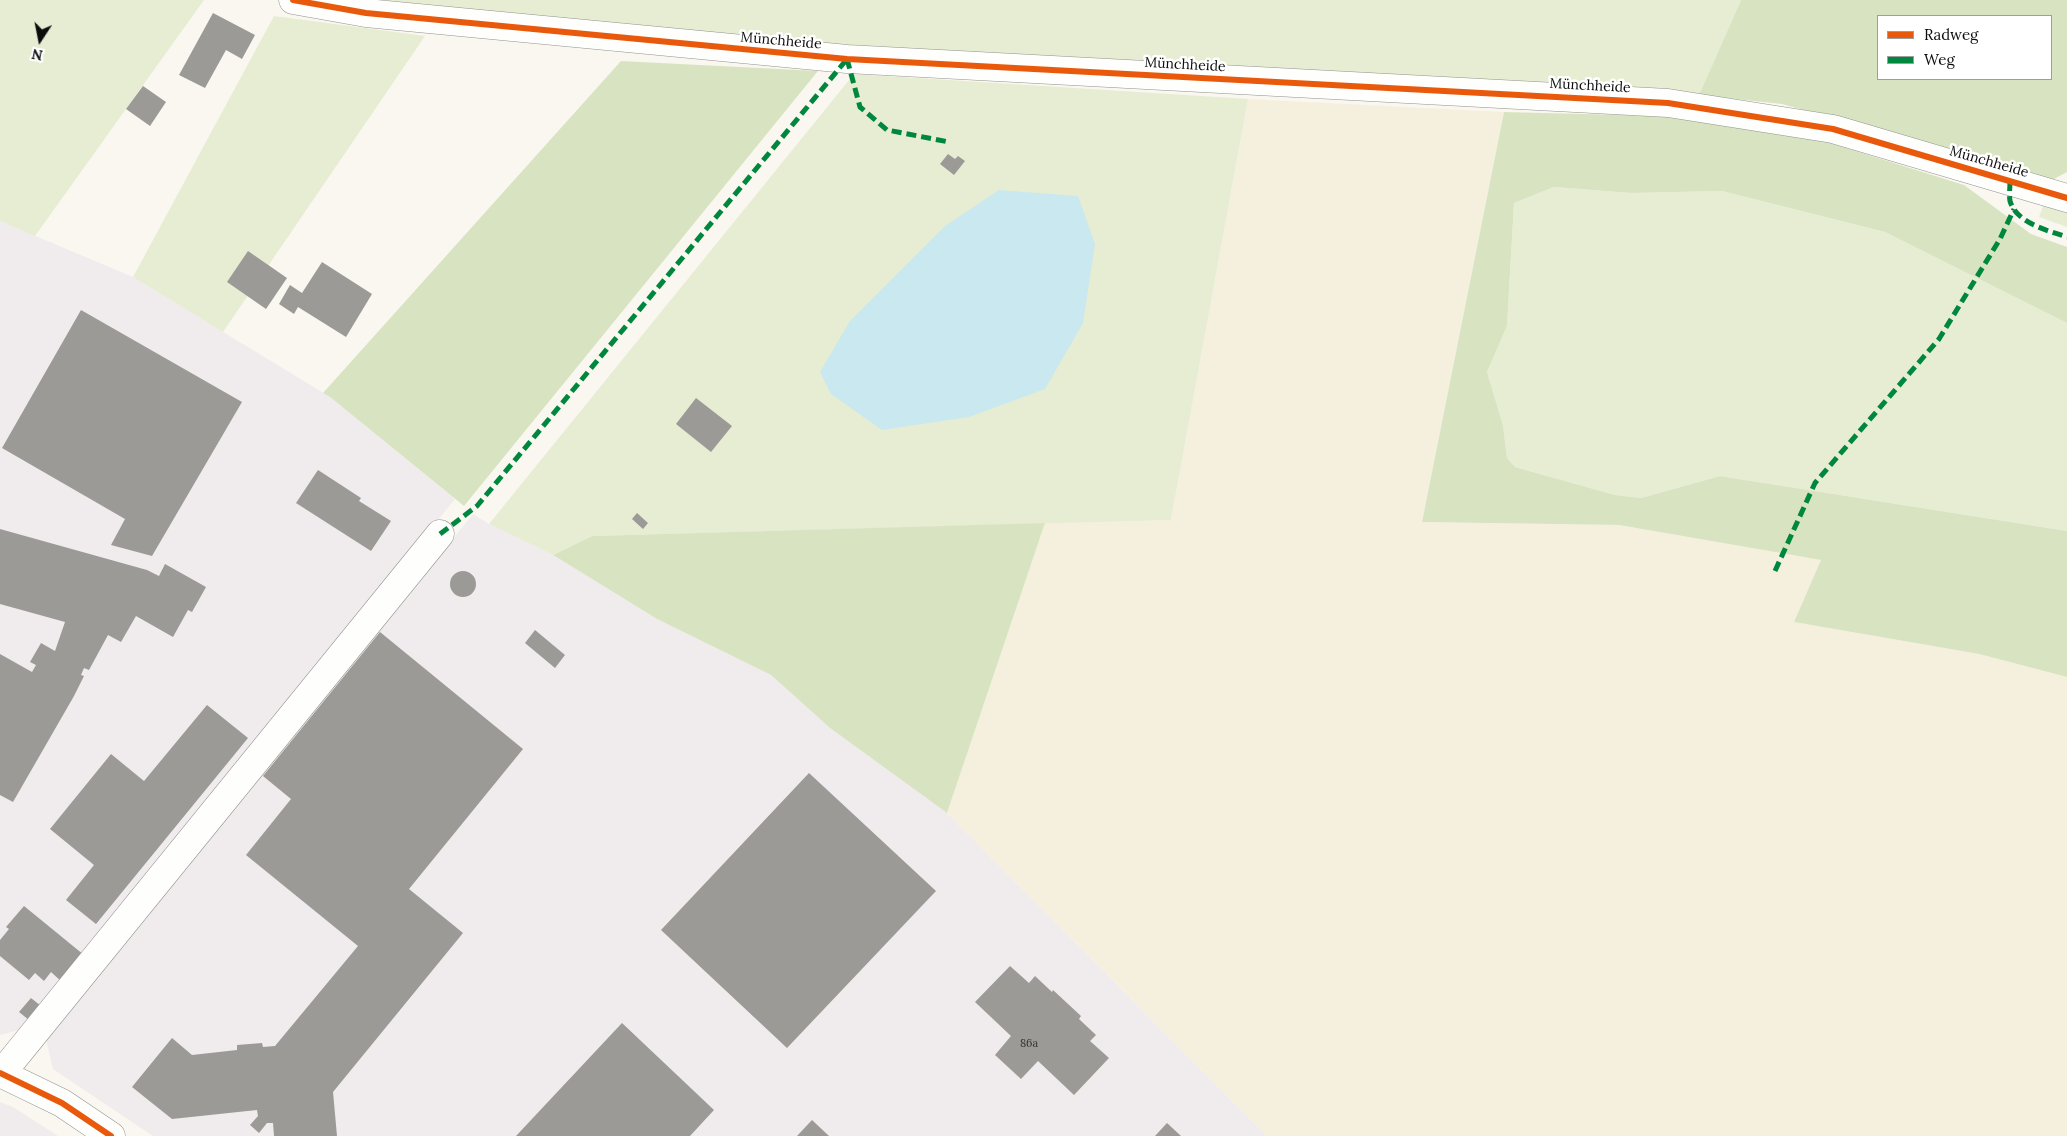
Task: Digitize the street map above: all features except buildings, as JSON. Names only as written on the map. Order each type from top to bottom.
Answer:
[{"type":"street","name":"Münchheide","points":[[293,0],[366,13],[847,59],[1668,103],[1833,129],[2067,198]]},
{"type":"street","points":[[111,1136],[62,1103],[1,1074],[440,534]]},
{"type":"shaded area","points":[[1248,99],[1504,112],[1422,522],[1619,525],[1821,560],[1794,622],[1979,654],[2067,677],[2067,1136],[1267,1136],[947,813],[1045,523],[1171,520]]},
{"type":"shaded area","points":[[0,221],[133,277],[330,397],[455,499],[23,1029],[0,1035]]},
{"type":"shaded area","points":[[473,514],[489,524],[553,555],[657,619],[771,675],[830,728],[947,813],[1267,1136],[153,1136],[53,1069],[46,1039]]},
{"type":"shaded area","points":[[0,1102],[13,1107],[58,1136],[0,1136]]},
{"type":"green space","points":[[0,0],[204,0],[35,236],[0,221]]},
{"type":"green space","points":[[383,0],[1741,0],[1699,95],[621,33]]},
{"type":"green space","points":[[1741,0],[2067,0],[2067,172],[2052,180],[1782,104],[1699,95]]},
{"type":"green space","points":[[274,16],[425,36],[223,332],[133,277]]},
{"type":"green space","points":[[621,61],[818,71],[464,506],[323,393]]},
{"type":"green space","points":[[854,74],[1248,99],[1171,520],[592,536],[553,555],[489,524]]},
{"type":"green space","points":[[1504,112],[1663,116],[1776,126],[1964,185],[2031,234],[2067,247],[2067,323],[1885,232],[1722,191],[1631,193],[1554,187],[1514,203],[1507,326],[1487,372],[1503,425],[1507,458],[1515,467],[1615,495],[1641,498],[1720,476],[2067,531],[2067,677],[1979,654],[1794,622],[1821,560],[1619,525],[1422,522]]},
{"type":"green space","points":[[1554,187],[1631,193],[1722,191],[1885,232],[2067,323],[2067,531],[1720,476],[1641,498],[1615,495],[1515,467],[1507,458],[1503,425],[1487,372],[1507,326],[1514,203]]},
{"type":"green space","points":[[2044,203],[2067,210],[2067,227],[2039,217]]},
{"type":"green space","points":[[1045,523],[947,813],[830,728],[771,675],[657,619],[553,555],[592,536]]},
{"type":"water","points":[[999,190],[1078,196],[1095,244],[1083,323],[1045,389],[969,417],[882,430],[831,394],[820,372],[850,321],[945,226]]},
{"type":"marked path","points":[[847,59],[860,107],[887,130],[949,142]]},
{"type":"marked path","points":[[440,534],[477,506],[847,59]]},
{"type":"marked path","points":[[2010,181],[2010,201],[2013,209],[2019,215],[2034,225],[2067,237]]},
{"type":"marked path","points":[[1775,571],[1815,483],[1939,339],[2000,239],[2014,209]]},
{"type":"cycle path","points":[[293,0],[366,13],[847,59],[1668,103],[1833,129],[2067,198]]},
{"type":"cycle path","points":[[0,1073],[62,1103],[111,1136]]}]
